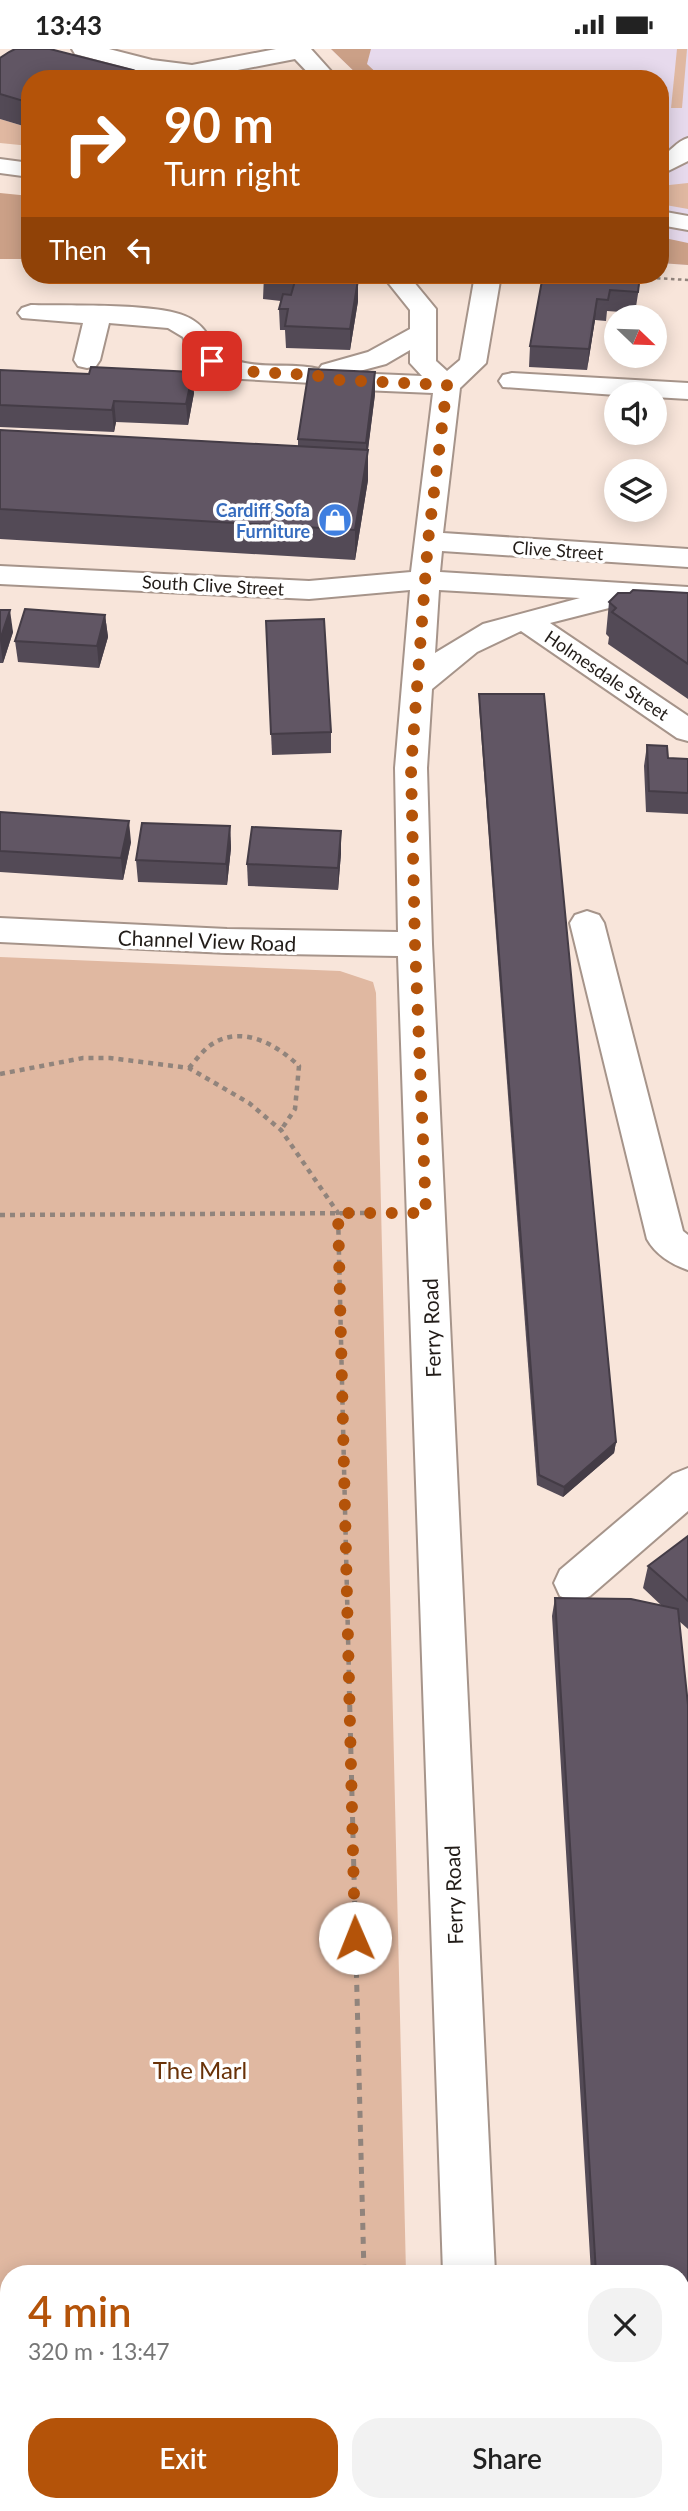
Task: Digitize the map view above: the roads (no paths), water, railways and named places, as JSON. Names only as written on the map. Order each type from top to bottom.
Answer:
[{"type":"street","points":[[83,49],[151,67],[176,70]]},
{"type":"street","points":[[202,70],[299,50],[318,70]]},
{"type":"street","points":[[669,163],[680,156],[688,145]]},
{"type":"street","points":[[0,166],[21,169]]},
{"type":"street","points":[[669,176],[688,177]]},
{"type":"street","points":[[669,220],[688,223]]},
{"type":"street","points":[[403,284],[423,309],[424,363],[447,385]]},
{"type":"street","points":[[31,313],[165,319],[185,325],[194,332],[205,355],[225,367],[242,371],[312,375],[340,380],[447,385],[473,363],[486,284]]},
{"type":"street","points":[[87,360],[98,315]]},
{"type":"street","points":[[312,375],[377,358],[425,331]]},
{"type":"street","points":[[512,381],[688,391]]},
{"type":"street","name":"Ferry Road","points":[[447,385],[428,541],[411,768],[415,944],[468,2265]]},
{"type":"street","name":"Clive Street","points":[[428,541],[688,558]]},
{"type":"street","name":"South Clive Street","points":[[0,575],[309,590],[425,580]]},
{"type":"street","name":"Clive Street","points":[[425,580],[688,596]]},
{"type":"street","name":"Clive Street","points":[[417,687],[452,652],[471,640],[525,619],[592,605],[627,593]]},
{"type":"street","name":"Holmesdale Street","points":[[525,619],[688,731]]},
{"type":"street","points":[[587,923],[666,1239],[688,1255]]},
{"type":"street","name":"Channel View Road","points":[[0,930],[214,941],[415,944]]},
{"type":"street","points":[[575,1583],[688,1486]]},
{"type":"place","name":"Cardiff Sofa Furniture","points":[[335,520]]},
{"type":"park label","name":"The Marl","points":[[200,2069]]}]
